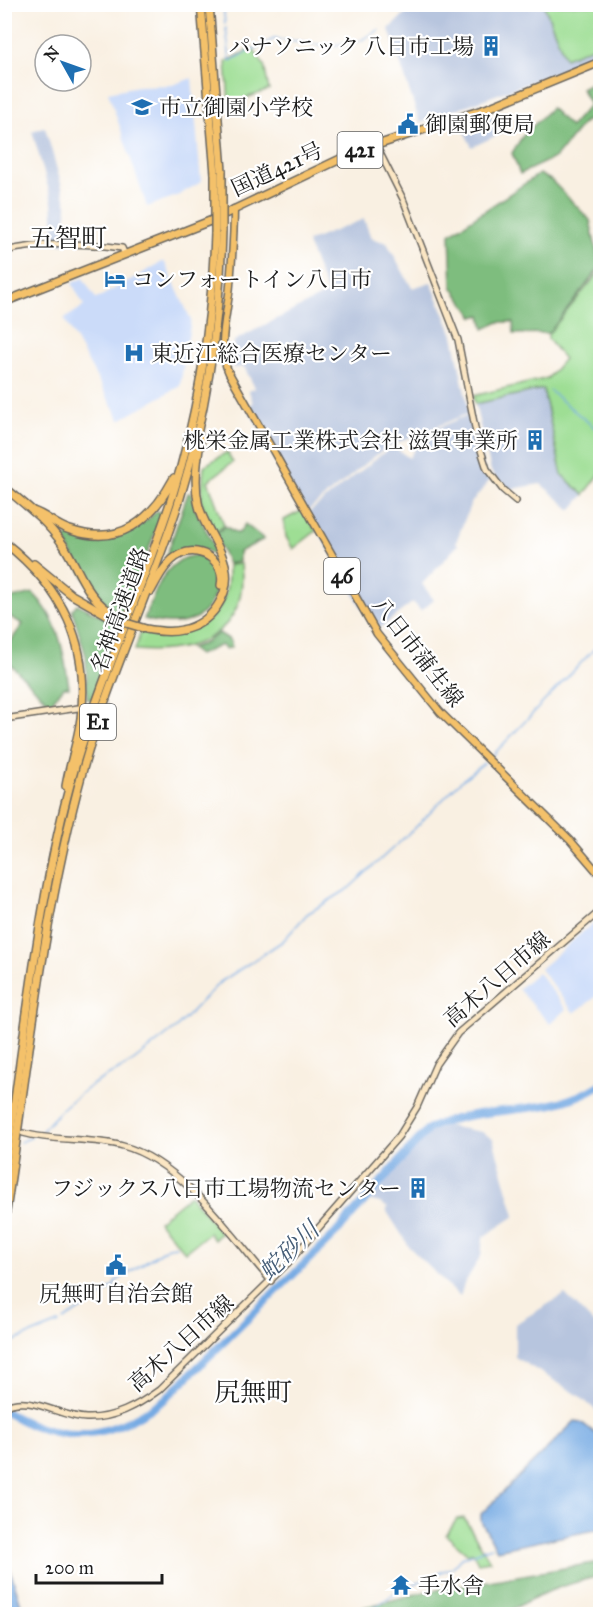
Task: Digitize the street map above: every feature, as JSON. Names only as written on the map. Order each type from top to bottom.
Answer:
[{"type":"highway","name":"名神高速道路","points":[[201,4],[218,172]]},
{"type":"highway","name":"名神高速道路","points":[[4,1225],[50,921],[66,832],[98,723],[141,607],[192,457],[208,386],[215,340],[219,231],[209,4]]},
{"type":"highway","name":"国道421号","points":[[4,302],[234,209],[353,153],[488,108],[600,62]]},
{"type":"highway","name":"名神高速道路","points":[[4,1177],[50,877],[64,807],[80,752],[146,573],[180,466],[192,420],[206,339],[219,231]]},
{"type":"highway","points":[[4,542],[72,595],[114,617],[147,627],[180,631],[194,627],[217,609],[224,595],[226,567],[202,517],[197,482],[200,441],[210,387],[215,340]]},
{"type":"highway","points":[[33,511],[79,533],[93,535],[118,532],[142,522],[154,509],[180,466]]},
{"type":"highway","points":[[4,487],[33,511],[64,546],[92,598],[114,617]]},
{"type":"highway","points":[[17,552],[58,598],[78,643],[82,671],[81,721],[67,781],[50,877]]},
{"type":"highway","points":[[141,607],[163,571],[181,554],[200,552],[215,561],[222,580],[220,594],[204,617],[179,627],[147,627]]},
{"type":"main road","name":"八日市蒲生線","points":[[234,209],[230,286],[223,346],[224,363],[229,373],[377,634],[440,712],[570,840],[600,875]]},
{"type":"street","points":[[376,145],[403,199],[458,340],[477,438],[487,469],[503,490],[516,501]]},
{"type":"street","points":[[4,251],[34,246],[106,245],[122,248],[125,255]]},
{"type":"street","points":[[4,719],[78,708]]},
{"type":"street","name":"高木八日市線","points":[[5,1407],[23,1400],[59,1413],[91,1418],[113,1415],[138,1406],[167,1382],[272,1281],[399,1136],[448,1044],[600,911]]},
{"type":"street","points":[[23,1133],[115,1144],[133,1149],[162,1163],[181,1179],[272,1281]]},
{"type":"shaded area","points":[[414,5],[600,5],[600,56],[420,123],[389,29]]},
{"type":"shaded area","points":[[192,78],[201,182],[179,195],[147,207],[108,92],[138,86],[172,85]]},
{"type":"shaded area","points":[[488,111],[502,133],[472,147],[458,120]]},
{"type":"shaded area","points":[[45,127],[67,205],[65,244],[55,244],[52,201],[32,131]]},
{"type":"shaded area","points":[[364,219],[371,238],[387,243],[412,288],[431,282],[453,335],[469,413],[385,448],[306,512],[247,407],[253,403],[249,391],[255,388],[244,367],[233,368],[234,341],[327,293],[307,242]]},
{"type":"shaded area","name":"東近江総合医療センター","points":[[164,261],[191,320],[180,386],[120,420],[64,319],[84,306],[72,283],[83,278],[96,299]]},
{"type":"shaded area","points":[[543,389],[562,474],[584,495],[571,510],[541,484],[505,490],[491,471],[475,404]]},
{"type":"shaded area","points":[[470,414],[485,471],[490,480],[471,503],[456,542],[458,545],[422,584],[434,600],[421,611],[413,602],[375,632],[308,513],[387,450],[394,447],[409,458],[424,434]]},
{"type":"shaded area","points":[[600,917],[600,994],[574,1013],[540,969]]},
{"type":"shaded area","points":[[538,972],[566,1009],[550,1024],[518,989]]},
{"type":"shaded area","points":[[447,1126],[482,1132],[493,1139],[515,1216],[483,1237],[481,1256],[464,1284],[460,1297],[410,1248],[386,1210],[388,1208],[371,1201],[426,1134]]},
{"type":"shaded area","points":[[565,1294],[600,1330],[600,1414],[578,1395],[515,1357],[515,1324]]},
{"type":"green space","points":[[544,5],[600,5],[600,44],[565,58]]},
{"type":"green space","points":[[252,48],[264,65],[269,90],[229,104],[226,62]]},
{"type":"green space","points":[[598,79],[600,82],[600,121],[585,121],[556,157],[520,174],[512,153],[522,137],[551,108],[570,127],[590,104],[581,88]]},
{"type":"green space","points":[[539,174],[551,180],[590,220],[600,267],[549,333],[514,334],[513,322],[499,322],[484,329],[481,315],[474,317],[452,287],[450,234]]},
{"type":"green space","points":[[600,271],[600,474],[584,495],[562,475],[543,389],[475,404],[473,396],[548,378],[564,359],[548,339],[548,334]]},
{"type":"green space","points":[[227,452],[233,462],[208,481],[224,525],[215,533],[201,501],[204,466]]},
{"type":"green space","points":[[188,493],[192,493],[196,510],[218,554],[216,556],[198,549],[169,559],[166,557]]},
{"type":"green space","points":[[303,510],[316,531],[293,549],[286,537],[284,520]]},
{"type":"green space","points":[[157,511],[162,513],[125,614],[114,609],[96,594],[65,541],[69,534],[80,539],[92,540],[116,537],[138,526]]},
{"type":"green space","points":[[245,524],[264,539],[239,552],[239,562],[228,564],[215,535],[225,526],[239,533]]},
{"type":"green space","points":[[196,555],[207,558],[219,577],[210,604],[203,613],[184,622],[172,623],[144,619],[168,571],[176,563]]},
{"type":"green space","points":[[241,564],[241,588],[236,608],[227,623],[213,635],[177,649],[135,650],[141,631],[177,632],[192,629],[205,622],[215,613],[223,600],[227,585],[228,565]]},
{"type":"green space","points":[[33,593],[49,613],[59,637],[69,687],[64,687],[50,704],[5,659],[5,649],[23,624],[5,614],[5,600]]},
{"type":"green space","points":[[77,604],[120,625],[92,700],[87,699],[86,656],[72,610]]},
{"type":"green space","points":[[219,633],[230,640],[232,647],[226,649],[221,645],[199,655],[190,648],[203,644]]},
{"type":"green space","points":[[190,1195],[221,1233],[214,1240],[209,1233],[185,1252],[158,1221]]},
{"type":"green space","points":[[464,1518],[490,1561],[478,1563],[473,1552],[468,1554],[446,1535],[457,1519]]},
{"type":"green space","points":[[600,1562],[600,1576],[551,1591],[506,1614],[337,1614],[424,1592]]},
{"type":"water","points":[[575,1421],[581,1422],[600,1437],[600,1529],[497,1550],[481,1521],[481,1514]]},
{"type":"water","points":[[4,1550],[24,1614],[5,1614]]},
{"type":"waterway","points":[[223,4],[225,24]]},
{"type":"waterway","points":[[226,28],[230,61],[274,39],[306,43]]},
{"type":"waterway","points":[[328,46],[360,41],[379,30]]},
{"type":"waterway","points":[[311,44],[323,45]]},
{"type":"waterway","points":[[550,391],[600,432]]},
{"type":"waterway","points":[[491,757],[600,643]]},
{"type":"waterway","points":[[39,1134],[64,1107],[90,1086],[132,1062],[176,1028],[219,983],[283,941],[307,914],[348,889],[417,826],[461,781],[484,763]]},
{"type":"waterway","name":"蛇砂川","points":[[4,1411],[47,1430],[66,1434],[86,1434],[105,1430],[144,1413],[164,1400],[336,1233],[428,1129],[471,1115],[558,1103],[579,1096],[600,1085]]},
{"type":"waterway","points":[[20,1142],[32,1137]]},
{"type":"waterway","points":[[64,1320],[114,1287],[115,1282],[168,1247],[176,1246]]},
{"type":"waterway","points":[[4,1345],[59,1323]]},
{"type":"waterway","points":[[328,1614],[367,1613],[396,1592],[453,1567],[461,1558],[491,1547]]},
{"type":"tunnel","points":[[81,708],[112,704]]},
{"type":"place","name":"パナソニック 八日市工場","points":[[491,46]]},
{"type":"place","name":"市立御園小学校","points":[[142,107]]},
{"type":"place","name":"御園郵便局","points":[[408,124]]},
{"type":"place","name":"コンフォートイン八日市","points":[[115,279]]},
{"type":"place","name":"東近江総合医療センター","points":[[134,353]]},
{"type":"place","name":"桃栄金属工業株式会社 滋賀事業所","points":[[535,440]]},
{"type":"place","name":"フジックス八日市工場物流センター","points":[[418,1188]]},
{"type":"place","name":"尻無町自治会館","points":[[116,1265]]},
{"type":"place","name":"手水舎","points":[[401,1585]]},
{"type":"district","name":"五智町","points":[[68,238]]},
{"type":"district","name":"尻無町","points":[[253,1392]]}]
